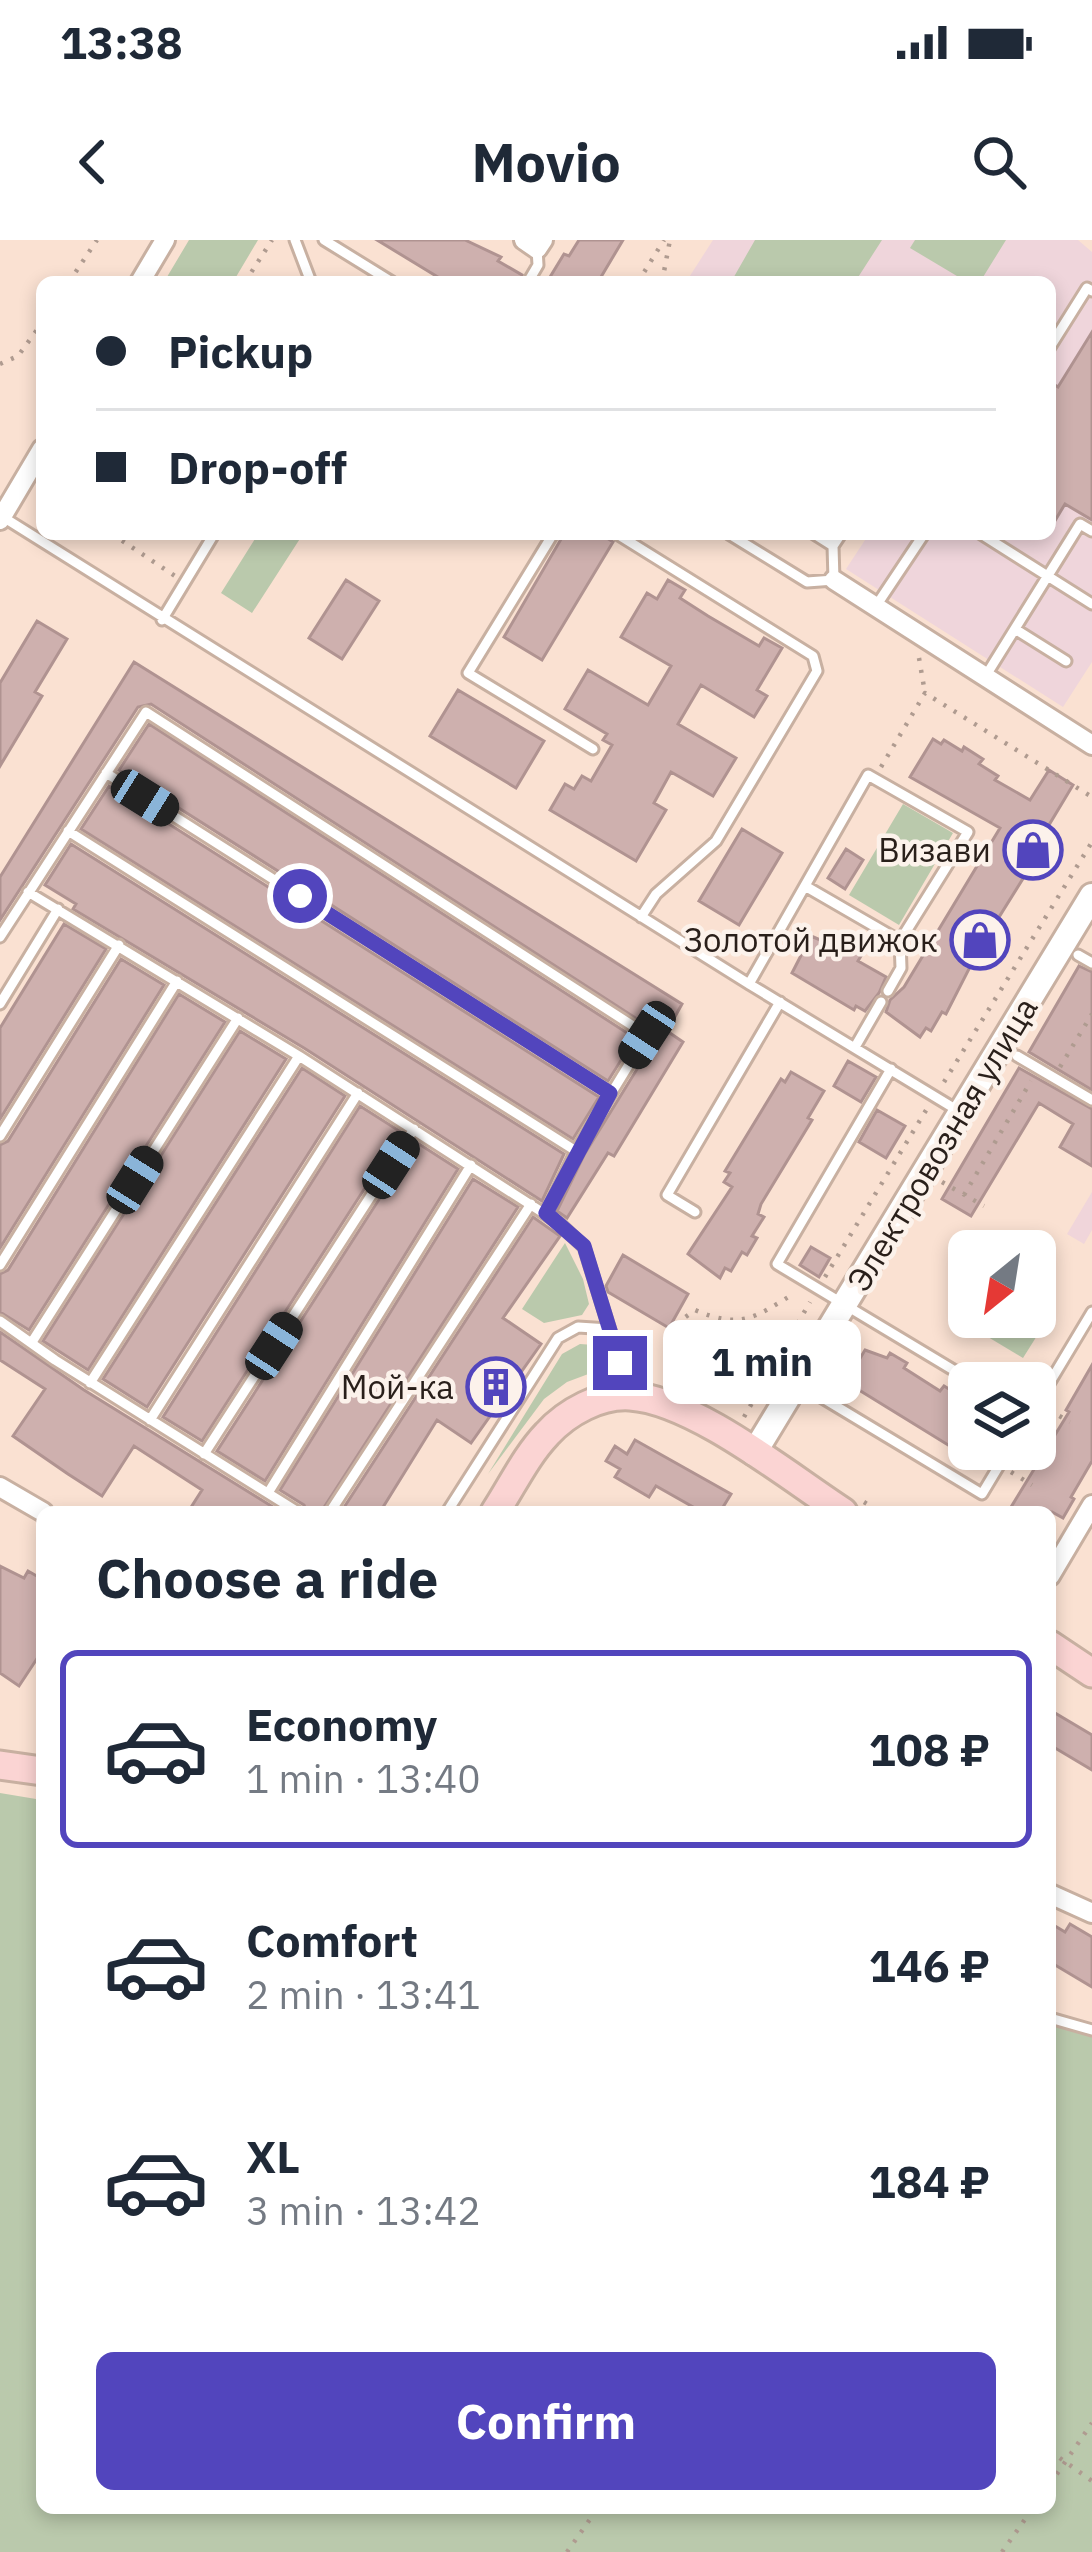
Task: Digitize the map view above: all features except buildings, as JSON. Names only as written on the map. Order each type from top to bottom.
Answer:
[{"type":"main road","points":[[499,1506],[549,1432],[603,1399],[631,1396],[682,1412],[834,1506]]},
{"type":"main road","points":[[1056,1649],[1092,1673]]},
{"type":"main road","points":[[0,1765],[36,1771]]},
{"type":"street","points":[[143,276],[164,240]]},
{"type":"street","points":[[1,517],[36,459]]},
{"type":"street","points":[[834,580],[1092,745]]},
{"type":"street","name":"Электровозная улица","points":[[742,1446],[796,1382],[1092,896]]},
{"type":"street","points":[[0,1487],[36,1508]]},
{"type":"street","points":[[1056,1566],[1092,1505]]},
{"type":"street","points":[[1056,1897],[1092,1913]]},
{"type":"lane","points":[[295,240],[309,276]]},
{"type":"lane","points":[[324,240],[382,276]]},
{"type":"lane","points":[[532,276],[538,266],[534,242]]},
{"type":"lane","points":[[1056,338],[1090,286]]},
{"type":"lane","points":[[1,517],[36,539]]},
{"type":"lane","points":[[985,677],[1080,524],[1092,531]]},
{"type":"lane","points":[[37,540],[962,1112]]},
{"type":"lane","points":[[162,620],[210,540]]},
{"type":"lane","points":[[550,540],[468,673],[593,749]]},
{"type":"lane","points":[[626,540],[813,656],[817,671],[716,841],[656,894],[641,917]]},
{"type":"lane","points":[[739,540],[807,582],[834,580],[837,540]]},
{"type":"lane","points":[[824,540],[833,546]]},
{"type":"lane","points":[[876,606],[920,540]]},
{"type":"lane","points":[[991,540],[1092,604]]},
{"type":"lane","points":[[1015,629],[1066,661]]},
{"type":"lane","points":[[0,938],[146,712],[647,1035],[576,1150],[546,1213]]},
{"type":"lane","points":[[106,773],[610,1093]]},
{"type":"lane","points":[[749,984],[868,775],[968,832],[900,941],[901,968],[888,991]]},
{"type":"lane","points":[[68,830],[576,1150]]},
{"type":"lane","points":[[805,886],[900,941]]},
{"type":"lane","points":[[28,892],[546,1213],[584,1246],[631,1396]]},
{"type":"lane","points":[[0,1004],[58,909]]},
{"type":"lane","points":[[0,1136],[118,945]]},
{"type":"lane","points":[[1078,955],[1092,963]]},
{"type":"lane","points":[[0,1265],[177,981]]},
{"type":"lane","points":[[695,1212],[667,1195],[780,1002]]},
{"type":"lane","points":[[855,1047],[880,1002]]},
{"type":"lane","points":[[32,1342],[238,1018]]},
{"type":"lane","points":[[91,1383],[299,1056]]},
{"type":"lane","points":[[1017,1056],[1092,1100]]},
{"type":"lane","points":[[891,1069],[777,1264],[948,1367]]},
{"type":"lane","points":[[150,1420],[358,1093]]},
{"type":"lane","points":[[204,1454],[414,1129]]},
{"type":"lane","points":[[268,1493],[471,1165]]},
{"type":"lane","points":[[334,1506],[531,1204]]},
{"type":"lane","points":[[1056,1372],[1092,1312]]},
{"type":"lane","points":[[0,1321],[289,1506]]},
{"type":"lane","points":[[451,1506],[558,1338],[578,1328],[609,1329]]},
{"type":"lane","points":[[796,1382],[982,1494],[997,1470]]},
{"type":"lane","points":[[1056,2020],[1092,2030]]},
{"type":"path","points":[[73,276],[97,240]]},
{"type":"path","points":[[249,276],[272,240]]},
{"type":"path","points":[[642,276],[667,240]]},
{"type":"path","points":[[663,276],[667,240]]},
{"type":"path","points":[[0,364],[18,356],[36,331]]},
{"type":"path","points":[[121,540],[184,582]]},
{"type":"path","points":[[874,778],[925,694],[914,631]]},
{"type":"path","points":[[925,694],[1092,797]]},
{"type":"path","points":[[742,1446],[818,1288],[1092,842]]},
{"type":"path","points":[[1054,1077],[1092,1014]]},
{"type":"path","points":[[964,1195],[1038,1068]]},
{"type":"path","points":[[942,1182],[984,1206]]},
{"type":"path","points":[[676,1324],[695,1310],[721,1321],[746,1320],[794,1293],[818,1288]]},
{"type":"path","points":[[1056,1415],[1070,1422]]},
{"type":"path","points":[[1008,1470],[1032,1485]]},
{"type":"path","points":[[1056,2476],[1092,2422]]},
{"type":"path","points":[[1056,2455],[1092,2481]]},
{"type":"path","points":[[567,2552],[594,2514]]},
{"type":"path","points":[[1002,2552],[1029,2514]]},
{"type":"shaded area","points":[[713,240],[1078,240],[1092,252],[1092,662],[1063,707],[846,569],[865,540],[1056,540],[1056,276],[690,276]]},
{"type":"shaded area","points":[[1092,1192],[1092,1230],[1084,1244],[1067,1234]]},
{"type":"green space","points":[[189,240],[258,240],[237,276],[168,276]]},
{"type":"green space","points":[[755,240],[882,240],[859,276],[734,276]]},
{"type":"green space","points":[[915,240],[1006,240],[984,276],[957,276],[910,248]]},
{"type":"green space","points":[[254,540],[299,540],[252,613],[221,593]]},
{"type":"green space","points":[[903,804],[953,833],[899,925],[849,895]]},
{"type":"green space","points":[[565,1243],[589,1304],[582,1315],[544,1323],[522,1309]]},
{"type":"green space","points":[[990,1338],[1036,1338],[1023,1358]]},
{"type":"green space","points":[[580,1344],[594,1345],[603,1352],[599,1370],[567,1382],[544,1399],[488,1474],[562,1354]]},
{"type":"green space","points":[[0,1793],[36,1799],[36,2514],[1056,2514],[1056,2026],[1092,2035],[1092,2552],[0,2552]]},
{"type":"place","name":"Визави","points":[[1033,850]]},
{"type":"place","name":"Золотой движок","points":[[980,940]]},
{"type":"place","name":"Мой-ка","points":[[496,1387]]},
{"type":"route","points":[[300,896],[610,1093],[546,1213],[584,1246],[620,1363]]}]
